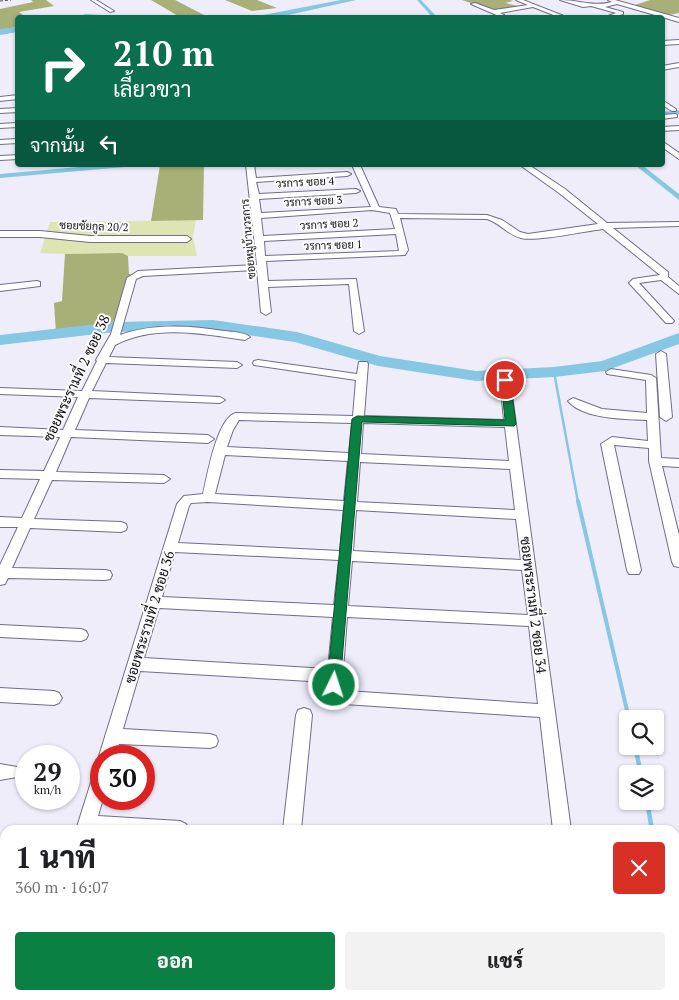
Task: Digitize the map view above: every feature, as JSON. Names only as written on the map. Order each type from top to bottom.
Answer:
[{"type":"street","points":[[93,0],[112,10]]},
{"type":"street","points":[[317,0],[329,3]]},
{"type":"street","points":[[518,0],[554,15],[561,10]]},
{"type":"street","points":[[562,0],[583,6]]},
{"type":"street","points":[[610,0],[662,15]]},
{"type":"street","points":[[600,7],[618,2]]},
{"type":"street","points":[[630,6],[638,3]]},
{"type":"street","points":[[473,4],[501,15]]},
{"type":"street","points":[[571,8],[591,4],[621,13],[615,15]]},
{"type":"street","points":[[494,12],[535,6]]},
{"type":"street","points":[[665,16],[679,20]]},
{"type":"street","points":[[665,43],[679,42]]},
{"type":"street","points":[[665,68],[678,66]]},
{"type":"street","points":[[1,101],[15,98]]},
{"type":"street","points":[[665,105],[675,113],[665,116]]},
{"type":"street","points":[[0,111],[15,110]]},
{"type":"street","points":[[0,126],[15,125]]},
{"type":"street","points":[[665,130],[679,128]]},
{"type":"street","points":[[0,142],[15,141]]},
{"type":"street","points":[[665,143],[676,158]]},
{"type":"street","points":[[0,158],[15,157]]},
{"type":"street","name":"ซอยหมู่บ้านวรการ","points":[[250,167],[266,312]]},
{"type":"street","points":[[357,167],[373,209]]},
{"type":"street","points":[[527,167],[562,191],[679,290]]},
{"type":"street","points":[[253,180],[347,174]]},
{"type":"street","name":"วรการ ซอย 4","points":[[255,197],[356,191]]},
{"type":"street","name":"วรการ ซอย 3","points":[[257,216],[373,209],[394,214],[488,217],[500,220],[517,236],[528,238],[604,226],[679,224]]},
{"type":"street","points":[[394,214],[400,231]]},
{"type":"street","name":"วรการ ซอย 2","points":[[259,238],[400,231]]},
{"type":"street","name":"วรการ ซอย 1","points":[[261,263],[396,254],[404,250],[400,231]]},
{"type":"street","name":"ซอยชัยกูล 20/2","points":[[0,234],[40,234],[90,238],[187,239]]},
{"type":"street","name":"ซอยพระรามที่ 2 ซอย 38","points":[[1,575],[101,360],[116,334],[132,278],[141,273],[261,263]]},
{"type":"street","points":[[669,321],[634,283],[636,281],[677,275]]},
{"type":"street","points":[[264,284],[353,281],[359,331]]},
{"type":"street","points":[[0,288],[37,284]]},
{"type":"street","points":[[116,334],[176,330],[205,331],[245,336]]},
{"type":"street","points":[[661,354],[664,388],[655,445],[655,460],[679,562]]},
{"type":"street","points":[[101,360],[236,365]]},
{"type":"street","points":[[258,363],[363,371],[333,676],[334,685],[338,692],[344,697],[547,711]]},
{"type":"street","points":[[611,372],[651,378],[651,386],[659,417]]},
{"type":"street","name":"ซอยพระรามที่ 2 ซอย 34","points":[[505,380],[561,825]]},
{"type":"street","points":[[651,386],[664,388]]},
{"type":"street","points":[[0,391],[220,400]]},
{"type":"street","points":[[573,401],[583,407],[596,411],[659,417]]},
{"type":"street","points":[[511,424],[236,416],[231,420],[220,451],[208,498],[351,504],[522,515]]},
{"type":"street","points":[[0,432],[208,439]]},
{"type":"street","points":[[634,570],[607,444],[612,441],[655,445]]},
{"type":"street","points":[[220,451],[516,465]]},
{"type":"street","points":[[655,460],[679,463]]},
{"type":"street","points":[[0,474],[164,479]]},
{"type":"street","name":"ซอยพระรามที่ 2 ซอย 36","points":[[110,745],[183,504],[188,499],[208,498]]},
{"type":"street","points":[[0,522],[121,527]]},
{"type":"street","points":[[170,547],[529,566]]},
{"type":"street","points":[[1,575],[105,575]]},
{"type":"street","points":[[153,602],[536,621]]},
{"type":"street","points":[[0,631],[81,635]]},
{"type":"street","points":[[135,664],[333,676]]},
{"type":"street","points":[[0,695],[54,698]]},
{"type":"street","points":[[293,825],[304,715]]},
{"type":"street","points":[[113,736],[210,741]]},
{"type":"street","points":[[87,825],[91,810]]},
{"type":"green space","points":[[31,0],[46,0],[54,6],[19,12],[23,15],[15,15],[15,27],[0,30],[0,9],[33,2]]},
{"type":"green space","points":[[151,0],[175,0],[204,15],[177,15]]},
{"type":"green space","points":[[225,0],[257,0],[277,8],[252,11]]},
{"type":"green space","points":[[462,0],[510,0],[513,1],[505,3],[523,7],[494,11]]},
{"type":"green space","points":[[650,0],[679,0],[679,13],[669,15],[632,6]]},
{"type":"green space","points":[[160,167],[204,167],[203,220],[151,221]]},
{"type":"green space","points":[[196,220],[193,237],[197,256],[128,256],[122,253],[40,253],[50,222]]},
{"type":"green space","points":[[122,253],[128,256],[129,274],[136,274],[112,324],[56,333],[54,303],[62,301],[65,254]]},
{"type":"waterway","points":[[272,15],[352,0]]},
{"type":"waterway","points":[[419,0],[433,15]]},
{"type":"waterway","points":[[0,32],[15,30]]},
{"type":"waterway","points":[[665,114],[679,112]]},
{"type":"waterway","points":[[0,176],[102,167]]},
{"type":"waterway","points":[[640,167],[679,198]]},
{"type":"waterway","points":[[0,340],[115,327],[213,325],[297,337],[378,361],[476,376],[554,372],[605,366],[679,338]]},
{"type":"waterway","points":[[554,372],[578,502]]},
{"type":"waterway","points":[[578,501],[627,710]]},
{"type":"waterway","points":[[637,755],[639,765]]},
{"type":"waterway","points":[[649,810],[651,825]]},
{"type":"railway","points":[[0,1],[11,0]]},
{"type":"route","points":[[334,685],[333,676],[346,556],[357,419],[511,424],[505,380]]}]
